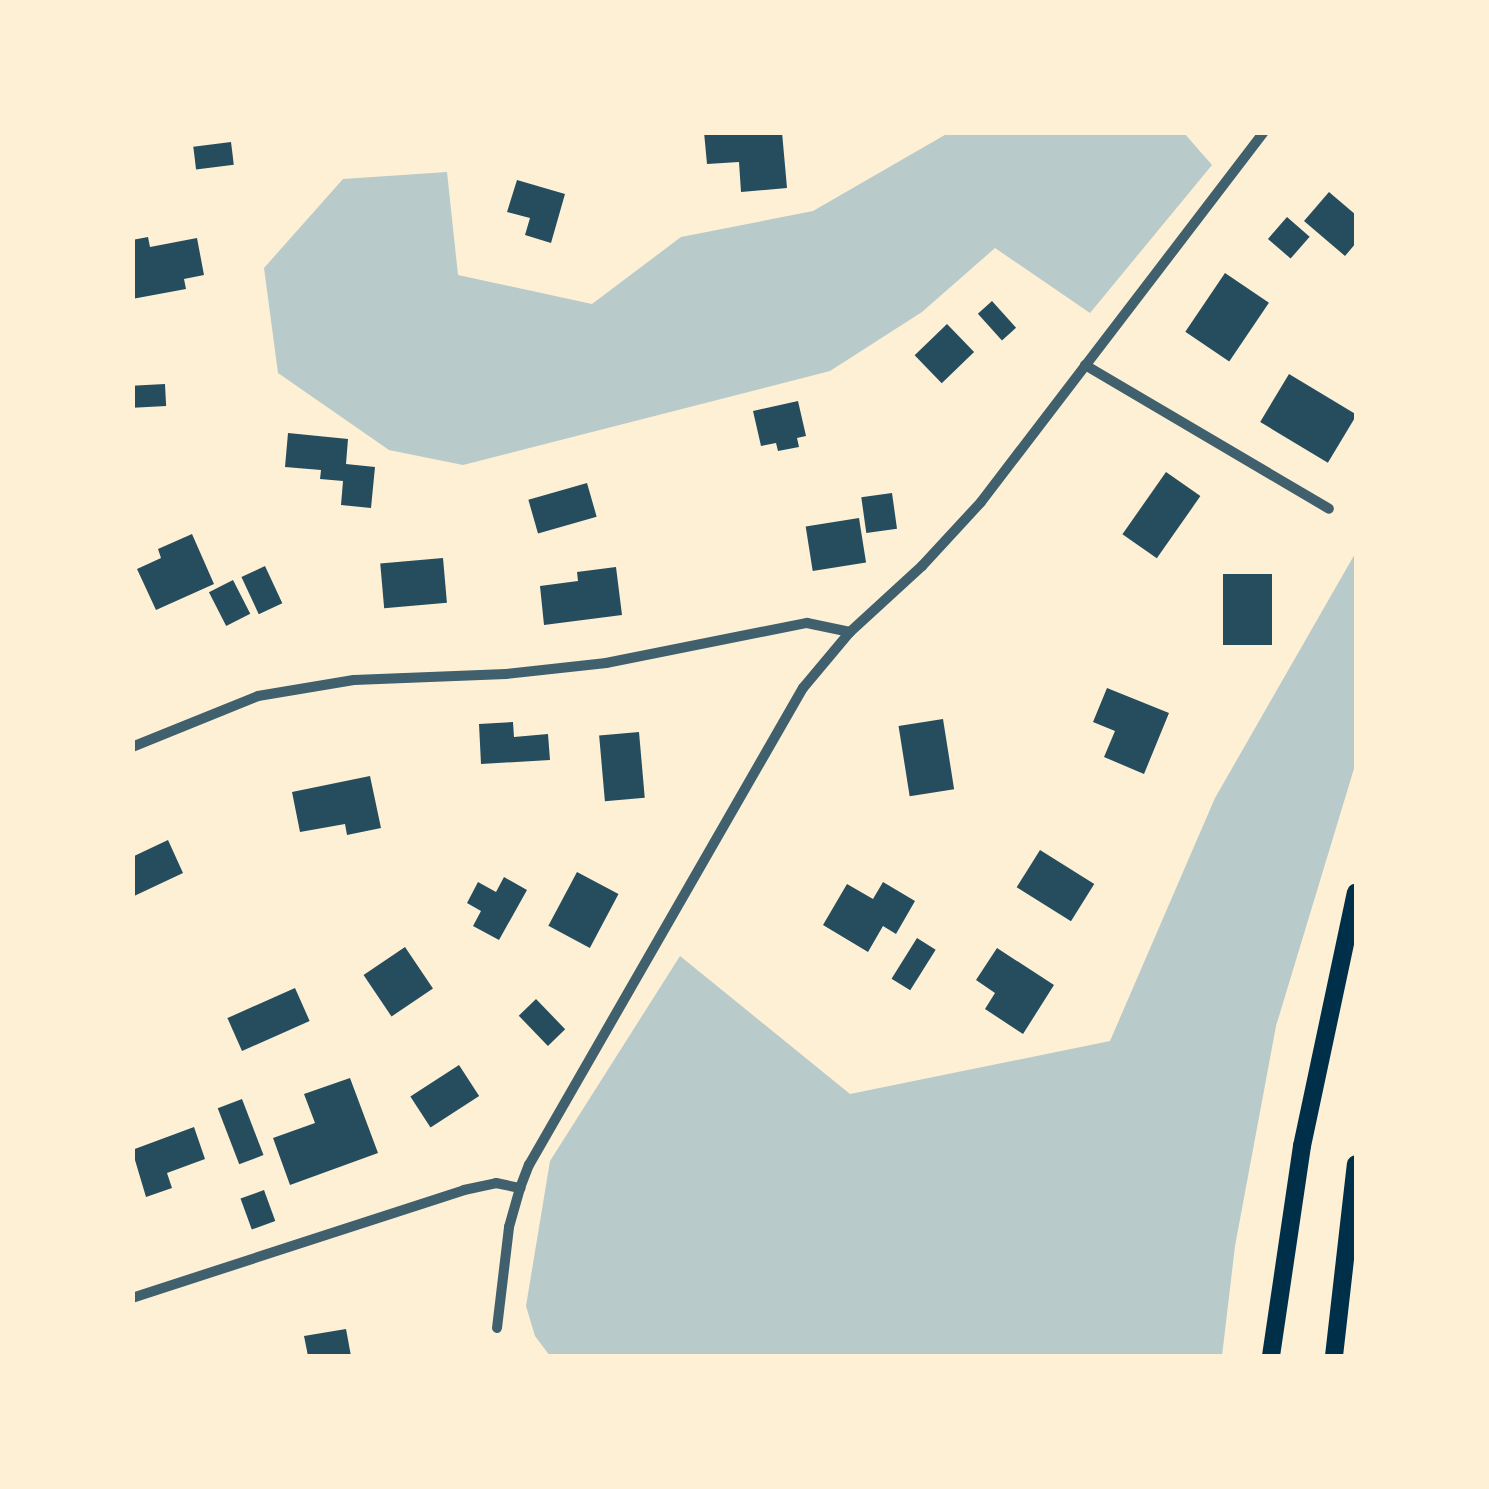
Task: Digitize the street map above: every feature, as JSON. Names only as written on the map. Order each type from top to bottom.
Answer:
[{"type":"main road","points":[[1271,1356],[1302,1146],[1356,893]]},
{"type":"main road","points":[[1334,1356],[1356,1164]]},
{"type":"street","points":[[496,1328],[509,1227],[529,1165],[775,730],[850,632],[929,559],[981,502],[1264,132]]},
{"type":"street","points":[[1085,364],[1329,509]]},
{"type":"street","points":[[132,746],[258,696],[278,692],[354,680],[506,674],[606,663],[807,623],[850,632]]},
{"type":"street","points":[[132,1298],[464,1190],[496,1184],[520,1188]]},
{"type":"shaded area","points":[[950,132],[1184,133],[1212,165],[1090,313],[995,248],[922,312],[830,371],[463,465],[389,450],[278,373],[264,268],[343,179],[447,172],[458,275],[592,304],[681,237],[813,211]]},
{"type":"shaded area","points":[[1356,552],[1356,762],[1276,1026],[1235,1246],[1222,1356],[550,1356],[535,1336],[526,1306],[550,1161],[680,956],[850,1094],[1110,1041],[1215,798]]},
{"type":"building","points":[[704,132],[782,132],[787,188],[741,192],[739,162],[707,164]]},
{"type":"building","points":[[231,142],[234,165],[196,169],[193,147]]},
{"type":"building","points":[[517,180],[565,194],[551,243],[525,235],[530,218],[507,212]]},
{"type":"building","points":[[1329,192],[1356,215],[1356,243],[1345,256],[1304,221]]},
{"type":"building","points":[[1287,217],[1310,237],[1291,259],[1268,239]]},
{"type":"building","points":[[148,237],[150,247],[197,238],[204,275],[184,279],[186,289],[132,299],[132,240]]},
{"type":"building","points":[[1225,273],[1269,303],[1229,361],[1185,332]]},
{"type":"building","points":[[992,301],[1016,328],[1002,340],[978,314]]},
{"type":"building","points":[[947,324],[974,352],[942,383],[915,355]]},
{"type":"building","points":[[1289,374],[1356,414],[1328,463],[1260,422]]},
{"type":"building","points":[[165,384],[166,406],[133,408],[132,386]]},
{"type":"building","points":[[798,401],[806,436],[797,438],[799,447],[778,451],[776,443],[761,446],[753,411]]},
{"type":"building","points":[[288,433],[348,439],[346,464],[375,467],[371,508],[341,505],[343,481],[320,479],[321,470],[285,467]]},
{"type":"building","points":[[1166,472],[1200,496],[1157,558],[1122,534]]},
{"type":"building","points":[[587,483],[597,517],[538,533],[528,500]]},
{"type":"building","points":[[892,493],[897,529],[866,533],[861,497]]},
{"type":"building","points":[[859,518],[866,562],[813,571],[806,526]]},
{"type":"building","points":[[192,534],[214,584],[156,610],[137,569],[161,558],[158,549]]},
{"type":"building","points":[[443,558],[447,603],[384,608],[380,563]]},
{"type":"building","points":[[265,566],[282,603],[259,614],[241,577]]},
{"type":"building","points":[[616,567],[622,615],[544,625],[540,586],[578,581],[577,572]]},
{"type":"building","points":[[1223,574],[1272,574],[1272,645],[1223,645]]},
{"type":"building","points":[[233,580],[250,614],[226,626],[209,592]]},
{"type":"building","points":[[1107,688],[1169,713],[1144,774],[1104,757],[1115,731],[1093,722]]},
{"type":"building","points":[[943,719],[954,789],[910,796],[899,726]]},
{"type":"building","points":[[513,722],[514,737],[548,734],[550,760],[481,764],[479,724]]},
{"type":"building","points":[[639,732],[645,798],[605,801],[599,735]]},
{"type":"building","points":[[370,776],[381,828],[347,835],[345,824],[300,832],[292,792]]},
{"type":"building","points":[[168,840],[183,873],[132,897],[132,857]]},
{"type":"building","points":[[1040,850],[1094,884],[1071,921],[1017,887]]},
{"type":"building","points":[[577,872],[618,894],[590,948],[548,926]]},
{"type":"building","points":[[504,877],[527,890],[499,940],[473,926],[481,911],[467,903],[478,882],[496,892]]},
{"type":"building","points":[[883,882],[915,901],[896,934],[883,926],[868,952],[823,925],[847,884],[873,899]]},
{"type":"building","points":[[917,938],[936,950],[910,990],[892,979]]},
{"type":"building","points":[[405,947],[433,988],[392,1016],[364,975]]},
{"type":"building","points":[[997,948],[1054,985],[1023,1034],[985,1009],[995,993],[976,980]]},
{"type":"building","points":[[295,988],[310,1021],[242,1051],[227,1018]]},
{"type":"building","points":[[536,999],[565,1029],[548,1046],[519,1016]]},
{"type":"building","points":[[459,1065],[479,1096],[431,1128],[410,1097]]},
{"type":"building","points":[[350,1078],[378,1153],[290,1185],[273,1138],[315,1123],[304,1094]]},
{"type":"building","points":[[242,1099],[264,1155],[239,1164],[218,1108]]},
{"type":"building","points":[[194,1127],[205,1159],[167,1173],[172,1188],[146,1197],[132,1150]]},
{"type":"building","points":[[264,1190],[275,1221],[252,1230],[241,1199]]},
{"type":"building","points":[[346,1329],[351,1356],[308,1356],[304,1336]]}]
